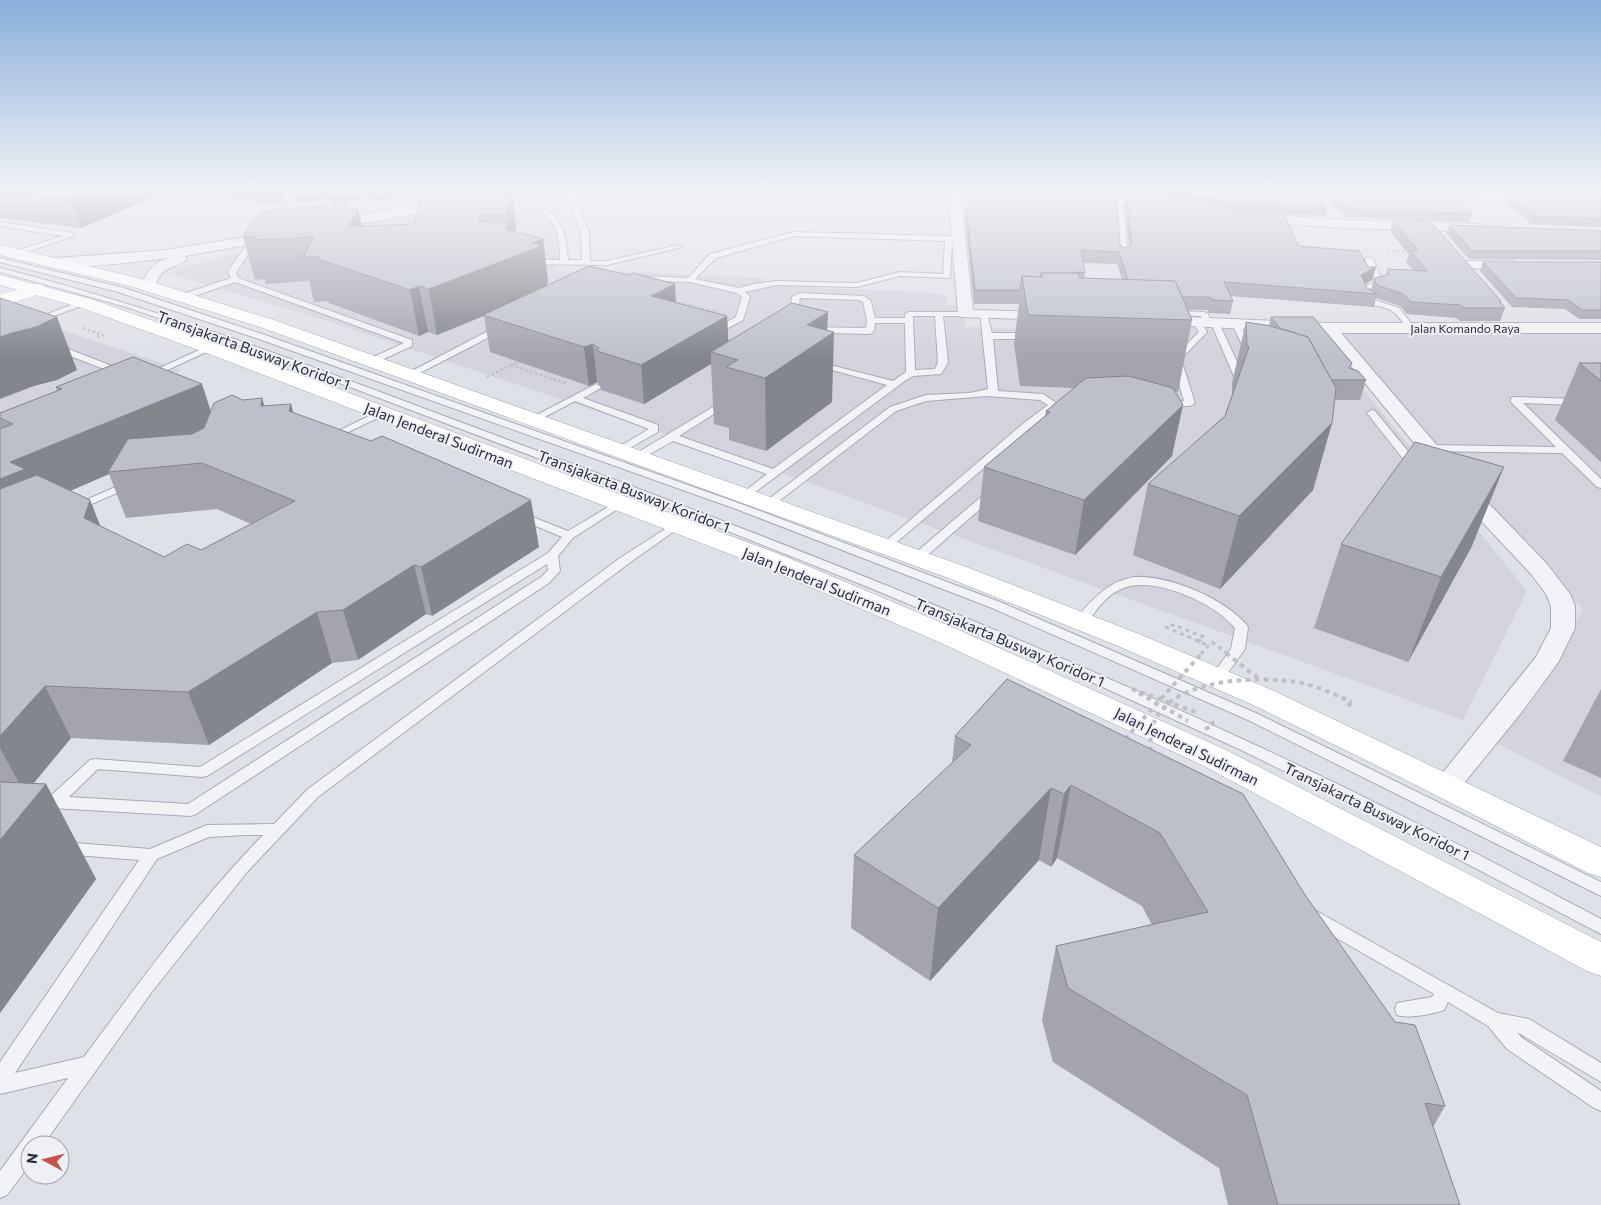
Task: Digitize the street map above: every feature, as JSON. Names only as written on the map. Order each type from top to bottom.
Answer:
[{"type":"main road","points":[[4,258],[56,262],[186,296],[887,545],[1081,621],[1217,678],[1446,786],[1601,863]]},
{"type":"main road","name":"Jalan Jenderal Sudirman","points":[[0,280],[85,303],[211,348],[770,560],[1041,685],[1213,756],[1601,960]]},
{"type":"main road","points":[[0,301],[37,289]]},
{"type":"street","points":[[56,262],[121,260],[195,252],[225,246]]},
{"type":"street","points":[[955,246],[966,314],[1068,318]]},
{"type":"street","points":[[149,286],[151,276],[155,270],[195,252]]},
{"type":"street","points":[[1460,260],[1527,265]]},
{"type":"street","points":[[1460,260],[1477,279]]},
{"type":"street","points":[[1508,314],[1520,328]]},
{"type":"street","name":"Jalan Komando Raya","points":[[1145,321],[1205,326],[1236,324],[1329,328],[1601,328]]},
{"type":"street","points":[[1329,328],[1370,388],[1427,448],[1484,513],[1531,560],[1563,606],[1563,630],[1546,662],[1446,786]]},
{"type":"lane","points":[[4,258],[37,246]]},
{"type":"lane","points":[[235,279],[232,272],[249,246]]},
{"type":"lane","points":[[563,246],[564,262]]},
{"type":"lane","points":[[585,246],[586,264]]},
{"type":"lane","points":[[690,280],[713,256],[749,246]]},
{"type":"lane","points":[[740,292],[754,286],[776,283],[857,285],[900,274],[947,276],[953,246]]},
{"type":"lane","points":[[1123,246],[1124,257]]},
{"type":"lane","points":[[524,262],[586,264],[632,258],[678,247]]},
{"type":"lane","name":"Transjakarta Busway Koridor 1","points":[[4,258],[120,290],[259,336],[740,507],[996,606],[1253,717],[1601,889]]},
{"type":"lane","name":"Transjakarta Busway Koridor 1","points":[[4,258],[50,281],[120,302],[219,336],[590,474],[887,589],[1245,746],[1449,846],[1601,927]]},
{"type":"lane","points":[[1369,259],[1380,285],[1363,287],[1366,299],[1370,303],[1395,309],[1412,328]]},
{"type":"lane","points":[[628,277],[690,280],[740,292],[746,297],[740,318],[716,332]]},
{"type":"lane","points":[[186,296],[235,279],[409,342],[408,346],[372,361]]},
{"type":"lane","points":[[800,295],[861,298],[867,301],[871,320],[870,331],[865,332],[797,330],[792,328],[796,297],[800,295]]},
{"type":"lane","points":[[24,324],[85,303]]},
{"type":"lane","points":[[911,373],[909,314],[912,312],[966,314]]},
{"type":"lane","points":[[746,494],[911,373],[938,372],[942,362],[939,314]]},
{"type":"lane","points":[[770,503],[893,409],[913,400],[932,397],[979,396],[993,390],[988,336],[982,314]]},
{"type":"lane","points":[[871,320],[909,322]]},
{"type":"lane","points":[[409,374],[508,324]]},
{"type":"lane","points":[[1236,324],[1255,363]]},
{"type":"lane","points":[[1180,336],[1205,326]]},
{"type":"lane","points":[[1205,326],[1241,381],[1254,383]]},
{"type":"lane","points":[[1156,406],[1190,403],[1176,359],[1205,326]]},
{"type":"lane","points":[[391,336],[405,331]]},
{"type":"lane","points":[[988,336],[1045,336]]},
{"type":"lane","points":[[44,343],[109,368],[108,373],[90,382]]},
{"type":"lane","points":[[144,378],[211,348]]},
{"type":"lane","points":[[807,362],[894,384]]},
{"type":"lane","points":[[534,420],[596,387]]},
{"type":"lane","points":[[986,393],[1043,397],[1056,407]]},
{"type":"lane","points":[[630,453],[668,438],[738,394]]},
{"type":"lane","points":[[575,398],[654,427],[654,430],[645,436],[630,453]]},
{"type":"lane","points":[[1601,402],[1514,400],[1601,485]]},
{"type":"lane","points":[[887,545],[1028,425],[1052,407],[1070,407]]},
{"type":"lane","points":[[351,444],[329,435],[381,413]]},
{"type":"lane","points":[[1372,413],[1421,473]]},
{"type":"lane","points":[[668,438],[676,438],[775,473]]},
{"type":"lane","points":[[1427,448],[1564,450]]},
{"type":"lane","points":[[62,514],[142,479]]},
{"type":"lane","points":[[918,557],[1002,485]]},
{"type":"lane","points":[[55,802],[95,764],[202,772],[552,556],[569,536],[620,503]]},
{"type":"lane","points":[[514,513],[569,536]]},
{"type":"lane","points":[[39,1135],[145,988],[241,868],[313,793],[624,561],[676,525]]},
{"type":"lane","points":[[37,802],[191,810],[544,580],[554,571],[552,556]]},
{"type":"lane","points":[[1081,621],[1108,591],[1126,583],[1143,581],[1210,601],[1236,618],[1242,628],[1238,649],[1217,678]]},
{"type":"lane","points":[[47,847],[151,854],[207,831],[277,830]]},
{"type":"lane","points":[[0,1078],[151,854]]},
{"type":"lane","points":[[1302,909],[1323,931],[1495,1020],[1522,1025],[1601,1073]]},
{"type":"lane","points":[[1404,1009],[1438,1004],[1444,992]]},
{"type":"lane","points":[[1495,1020],[1514,1043],[1601,1102]]},
{"type":"lane","points":[[0,1085],[90,1064]]},
{"type":"lane","points":[[0,1188],[20,1161]]},
{"type":"path","points":[[1387,251],[1460,260]]},
{"type":"path","points":[[667,299],[718,312],[712,316]]},
{"type":"path","points":[[83,328],[103,335],[98,337]]},
{"type":"path","points":[[487,377],[528,357]]},
{"type":"path","points":[[511,365],[568,384]]},
{"type":"path","points":[[1198,642],[1204,637],[1174,625],[1167,625],[1166,627],[1209,646]]},
{"type":"path","points":[[1120,744],[1212,642],[1258,678]]},
{"type":"path","points":[[1150,758],[1150,742],[1154,727],[1161,714],[1172,702],[1187,693],[1209,684],[1258,678],[1297,682],[1322,689],[1350,704]]},
{"type":"path","points":[[1188,721],[1132,689],[1196,712]]},
{"type":"path","points":[[1205,728],[1213,726],[1212,719]]},
{"type":"path","points":[[1126,734],[1134,738]]},
{"type":"path","points":[[1143,742],[1152,746]]},
{"type":"shaded area","points":[[265,246],[558,246],[555,272],[596,270],[764,278],[764,285],[924,292],[946,296],[948,305],[964,307],[965,327],[1172,334],[1167,323],[1311,325],[1527,591],[1463,720],[796,478],[321,319],[165,272]]},
{"type":"shaded area","points":[[0,309],[181,370],[0,444]]},
{"type":"shaded area","points":[[1601,327],[1601,796],[1496,743],[1583,610],[1335,331]]},
{"type":"building","points":[[309,246],[541,246],[429,289],[419,286],[410,290],[318,259],[319,257],[303,257]]},
{"type":"building","points":[[970,246],[1122,246],[1125,248],[1128,246],[1301,246],[1359,251],[1368,267],[1376,267],[1361,275],[1367,288],[1378,294],[1224,282],[1233,301],[1212,300],[1210,297],[1182,297],[1175,281],[1128,280],[1119,252],[1081,250],[1085,273],[1041,273],[1040,277],[1022,276],[1020,290],[975,290]]},
{"type":"building","points":[[1414,246],[1452,246],[1505,308],[1464,308],[1460,305],[1411,302],[1403,294],[1377,285],[1374,278],[1388,275],[1388,269],[1427,271],[1410,250],[1418,251]]},
{"type":"building","points":[[1468,246],[1601,246],[1601,251],[1472,251]]},
{"type":"building","points":[[1483,262],[1601,262],[1601,310],[1582,310],[1568,300],[1516,298]]},
{"type":"building","points":[[589,266],[628,275],[633,273],[675,284],[651,296],[727,316],[641,365],[597,351],[599,348],[593,344],[584,347],[483,315]]},
{"type":"building","points":[[1041,273],[1078,273],[1080,278],[1175,281],[1192,320],[1028,315],[1022,276],[1042,277]]},
{"type":"building","points":[[0,298],[57,317],[36,327],[0,337]]},
{"type":"building","points":[[792,303],[828,312],[807,325],[834,332],[765,378],[726,367],[738,360],[711,352]]},
{"type":"building","points":[[1271,317],[1313,317],[1352,363],[1349,368],[1358,371],[1366,380],[1331,380],[1308,337],[1280,328]]},
{"type":"building","points":[[1246,322],[1270,326],[1308,337],[1336,388],[1332,423],[1239,516],[1148,484],[1225,416],[1249,347],[1247,346]]},
{"type":"building","points":[[133,357],[202,384],[10,462],[25,469],[0,479],[0,429],[13,424],[0,418],[0,413],[62,389],[56,387]]},
{"type":"building","points":[[1579,363],[1601,363],[1601,381]]},
{"type":"building","points":[[1129,376],[1173,388],[1183,405],[1084,500],[984,467],[1050,412],[1046,411],[1086,378]]},
{"type":"building","points":[[232,395],[243,400],[262,398],[261,406],[291,404],[289,411],[371,441],[382,436],[531,500],[421,567],[414,565],[343,610],[317,612],[188,692],[45,686],[0,736],[0,489],[37,475],[90,500],[84,518],[164,557],[187,544],[201,550],[295,501],[202,463],[108,472],[128,439],[192,434],[204,428],[214,403]]},
{"type":"building","points":[[1415,442],[1504,467],[1441,577],[1341,544]]},
{"type":"building","points":[[1007,679],[1243,794],[1305,895],[1395,1022],[1415,1025],[1445,1106],[1425,1103],[1460,1205],[1278,1205],[1247,1095],[1068,988],[1056,946],[1208,912],[1160,833],[1071,785],[1064,794],[1051,788],[938,908],[854,855],[971,745],[955,736]]},
{"type":"building","points":[[0,782],[46,784],[0,840]]}]
